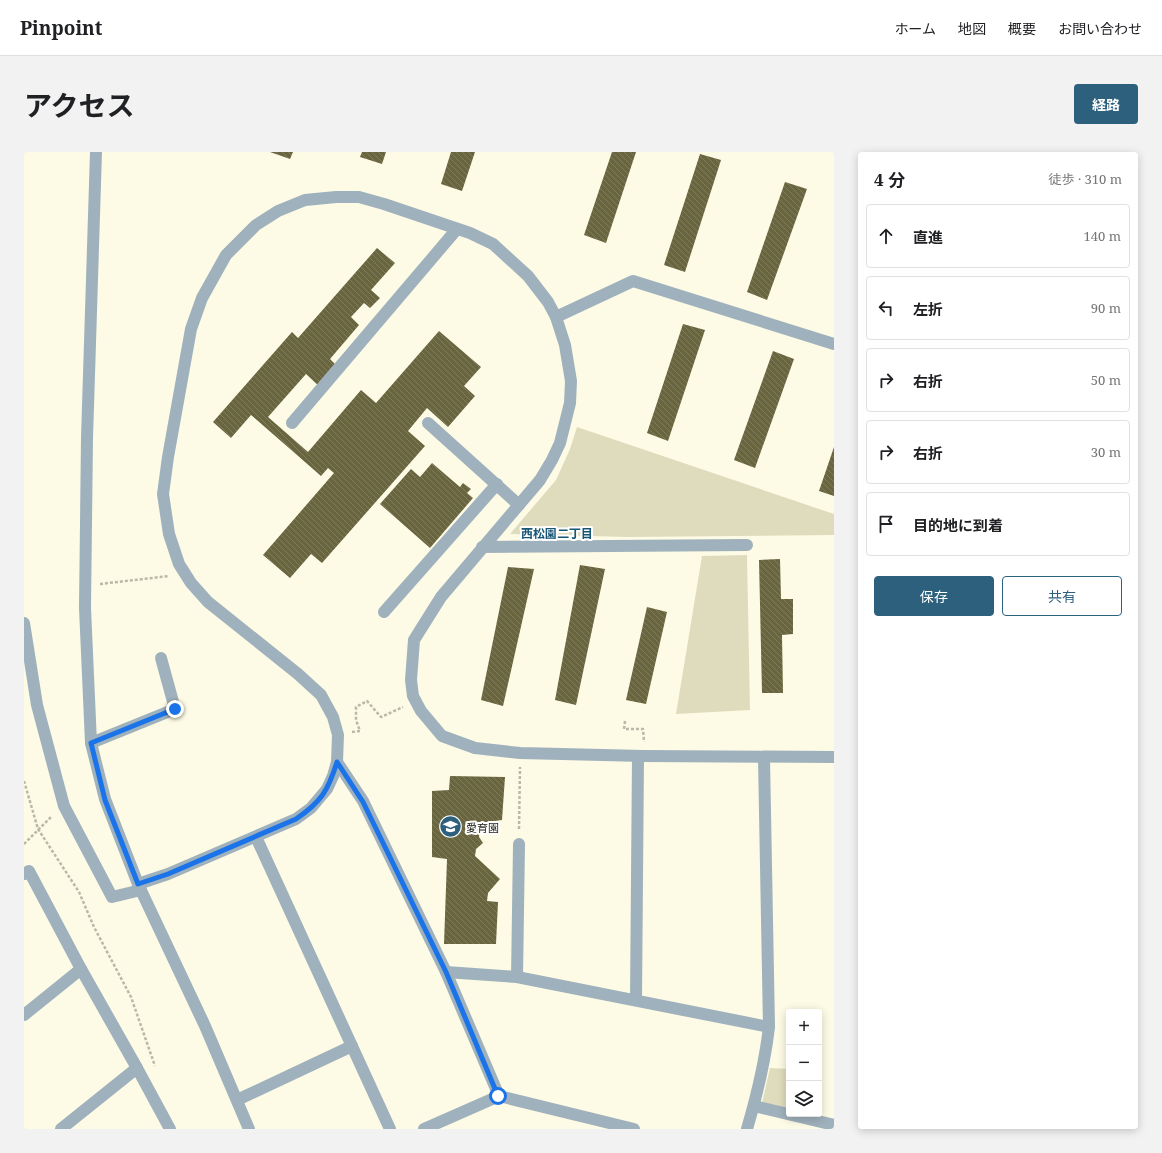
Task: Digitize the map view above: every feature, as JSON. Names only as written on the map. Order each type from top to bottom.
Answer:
[{"type":"street","points":[[96,152],[87,438],[85,585],[91,743],[105,800],[140,887],[205,1026],[249,1129]]},
{"type":"street","points":[[24,623],[37,705],[64,806],[112,897],[140,887],[296,819],[311,808],[327,789],[337,762],[338,735],[333,717],[321,695],[298,674],[208,602],[191,583],[179,564],[169,534],[163,494],[168,457],[191,329],[202,298],[226,255],[256,225],[278,211],[305,200],[336,197],[359,197],[470,233],[493,244],[528,276],[548,302],[556,317],[565,345],[569,364],[571,381],[570,404],[560,443],[552,460],[540,480],[441,597],[414,640],[411,680],[412,696],[421,711],[442,736],[475,748],[520,753],[834,758]]},
{"type":"street","points":[[292,423],[457,229]]},
{"type":"street","points":[[556,317],[633,280],[834,344]]},
{"type":"street","points":[[428,423],[519,505]]},
{"type":"street","points":[[384,612],[497,484]]},
{"type":"street","points":[[482,547],[747,545]]},
{"type":"street","points":[[91,743],[175,709],[161,658]]},
{"type":"street","points":[[636,1000],[641,756]]},
{"type":"street","points":[[747,1129],[765,1059],[769,1027],[764,758]]},
{"type":"street","points":[[337,762],[363,802],[446,972],[498,1096]]},
{"type":"street","points":[[256,837],[390,1129]]},
{"type":"street","points":[[517,977],[519,844]]},
{"type":"street","points":[[24,874],[28,871],[170,1129]]},
{"type":"street","points":[[24,1016],[81,969]]},
{"type":"street","points":[[446,972],[517,977],[769,1027]]},
{"type":"street","points":[[237,1100],[352,1046]]},
{"type":"street","points":[[61,1129],[137,1068]]},
{"type":"street","points":[[424,1129],[498,1096],[543,1107],[610,1127],[634,1129]]},
{"type":"street","points":[[754,1106],[834,1125]]},
{"type":"path","points":[[85,585],[185,574]]},
{"type":"path","points":[[338,735],[360,731],[356,720],[356,707],[367,701],[381,718],[402,707],[412,696]]},
{"type":"path","points":[[625,721],[624,729],[643,729],[641,756]]},
{"type":"path","points":[[519,844],[520,753]]},
{"type":"path","points":[[24,781],[38,829],[79,892],[94,927],[131,997],[155,1068]]},
{"type":"path","points":[[24,844],[38,829],[64,806]]},
{"type":"shaded area","points":[[577,427],[834,514],[834,535],[627,537],[510,534],[556,480],[570,449]]},
{"type":"shaded area","points":[[747,555],[750,710],[676,714],[702,556]]},
{"type":"shaded area","points":[[770,1068],[786,1069],[786,1108],[762,1103]]},
{"type":"building","points":[[270,152],[293,152],[290,159]]},
{"type":"building","points":[[362,152],[386,152],[382,164],[360,157]]},
{"type":"building","points":[[451,152],[475,152],[462,191],[441,184]]},
{"type":"building","points":[[612,152],[636,152],[606,243],[584,235]]},
{"type":"building","points":[[700,154],[721,160],[685,272],[664,265]]},
{"type":"building","points":[[785,182],[807,189],[767,300],[747,292]]},
{"type":"building","points":[[377,248],[395,263],[371,290],[380,298],[370,308],[364,303],[351,317],[359,325],[330,359],[339,368],[321,388],[306,374],[268,417],[308,452],[361,390],[376,403],[439,331],[481,367],[464,386],[475,396],[448,427],[427,408],[408,431],[425,446],[322,563],[311,554],[290,578],[263,555],[334,473],[328,468],[321,476],[251,415],[231,438],[213,422],[292,332],[298,338]]},
{"type":"building","points":[[683,324],[705,330],[668,441],[647,433]]},
{"type":"building","points":[[773,351],[794,359],[755,468],[734,460]]},
{"type":"building","points":[[834,447],[834,496],[819,491]]},
{"type":"building","points":[[432,463],[460,487],[463,483],[471,489],[467,493],[473,498],[430,548],[380,504],[411,469],[420,477]]},
{"type":"building","points":[[780,559],[781,599],[793,599],[793,634],[782,635],[783,693],[762,693],[759,560]]},
{"type":"building","points":[[580,565],[605,569],[576,705],[555,700]]},
{"type":"building","points":[[508,567],[534,569],[503,706],[481,700]]},
{"type":"building","points":[[647,607],[667,612],[646,704],[626,700]]},
{"type":"building","points":[[450,776],[505,777],[502,820],[480,823],[479,837],[483,843],[476,849],[475,856],[500,879],[488,893],[487,901],[498,902],[496,944],[444,944],[447,859],[432,857],[432,791],[449,790]]},
{"type":"place","name":"愛育園","points":[[451,827]]},
{"type":"district","name":"西松園二丁目","points":[[557,533]]},
{"type":"route","points":[[175,709],[91,743],[105,800],[138,884],[168,874],[296,819],[311,808],[327,789],[337,762],[363,802],[446,972],[498,1096]]}]
